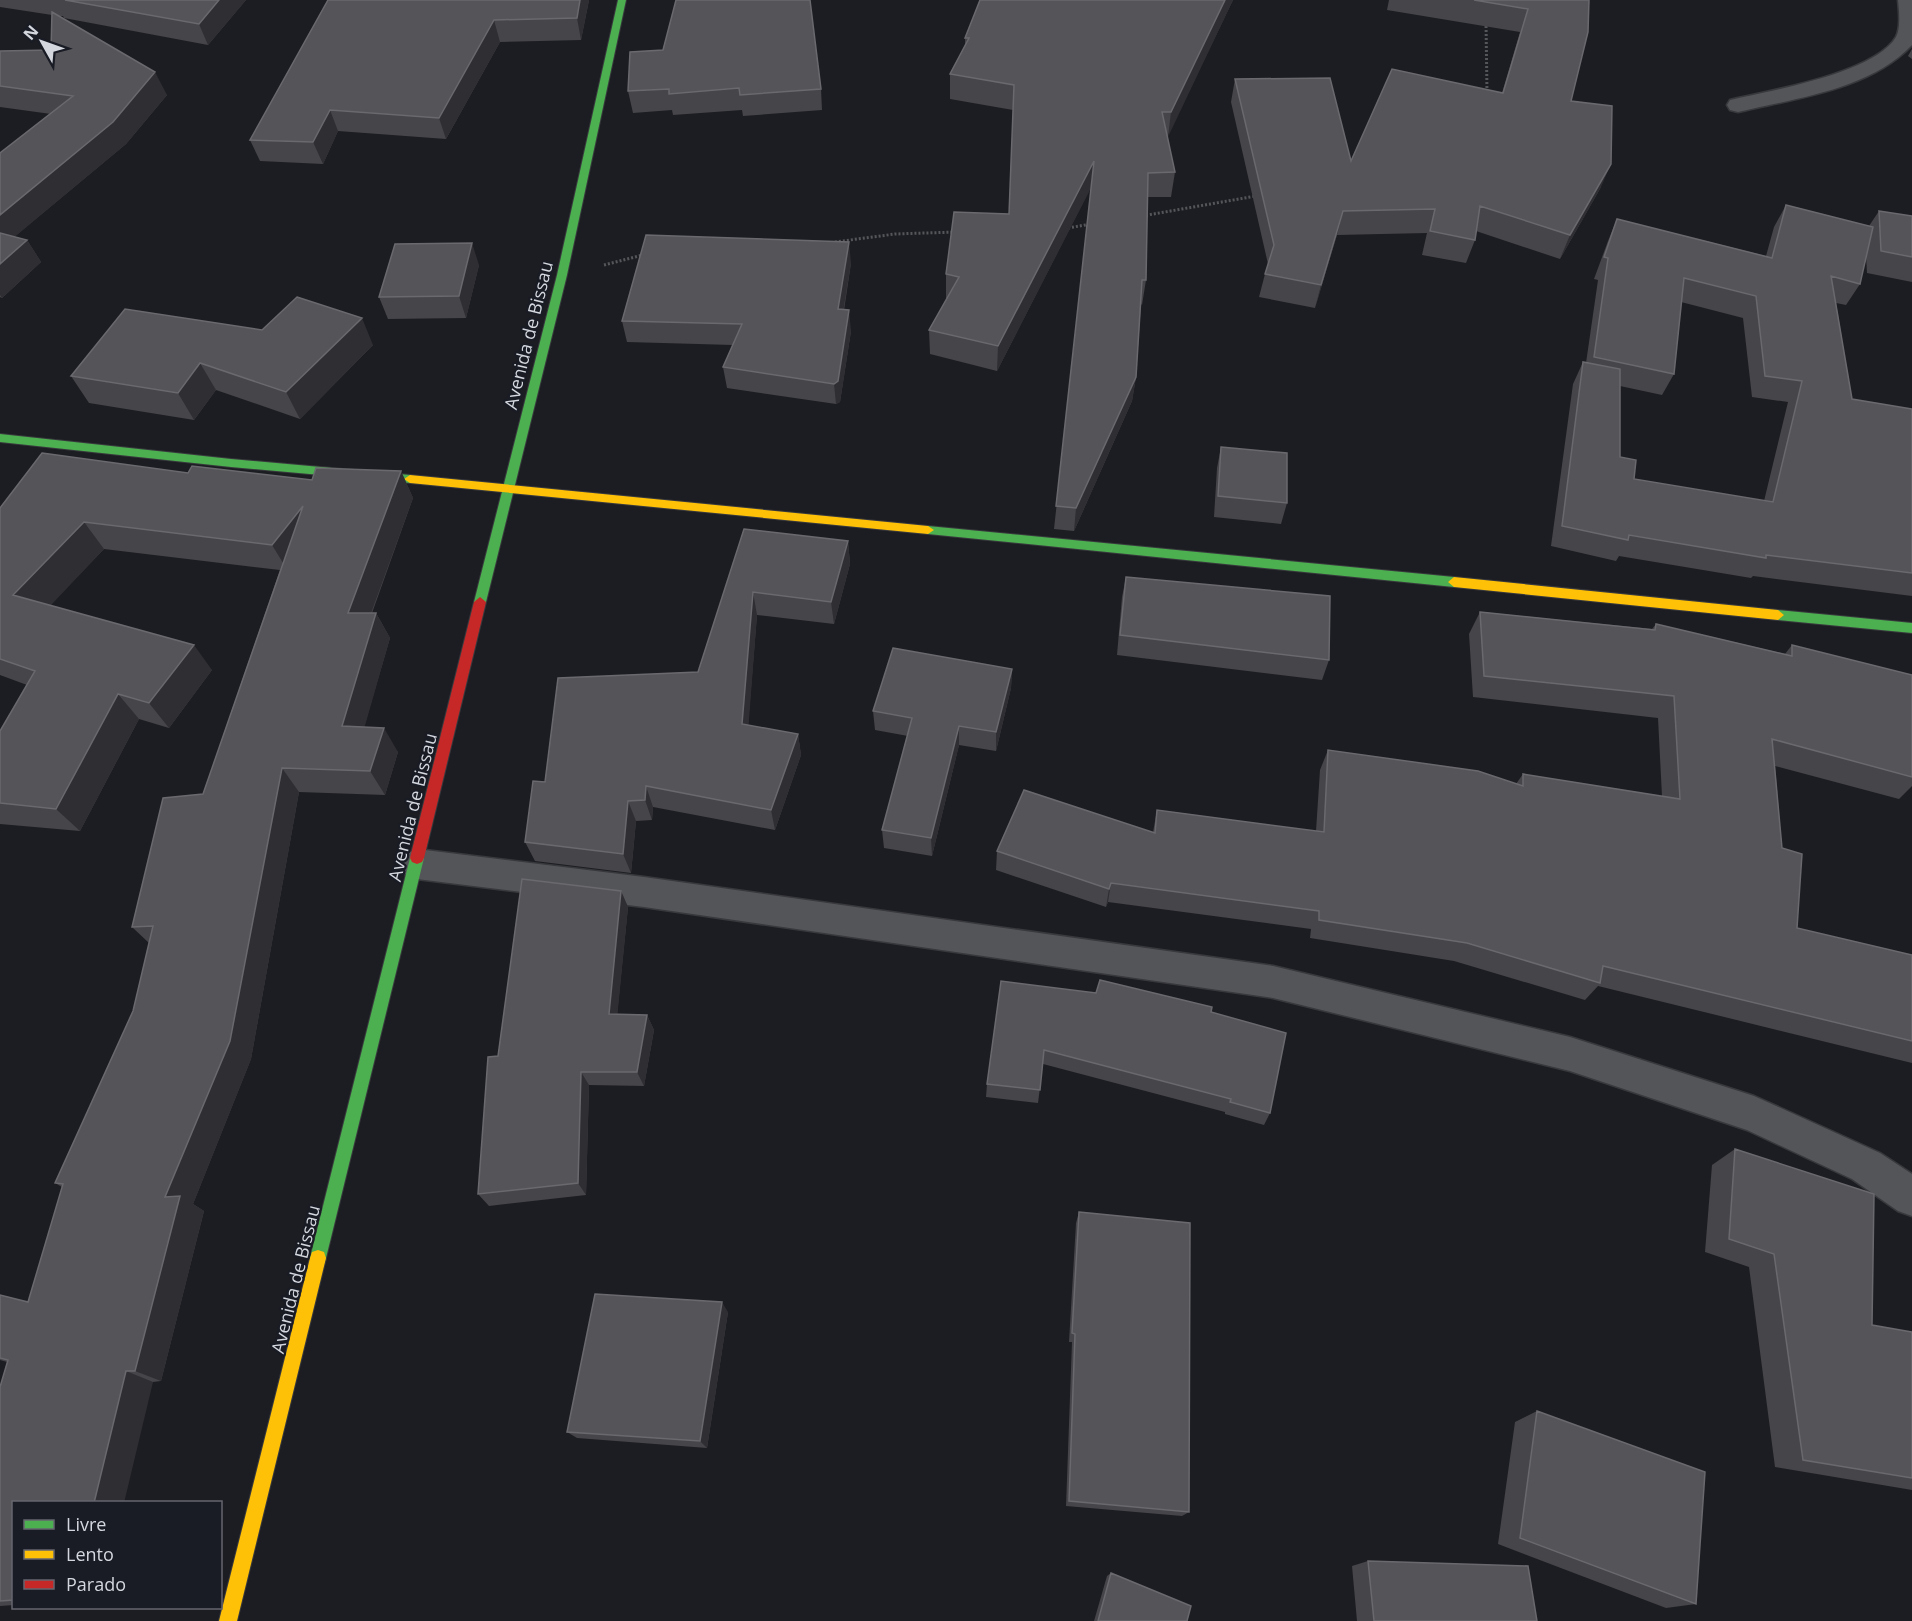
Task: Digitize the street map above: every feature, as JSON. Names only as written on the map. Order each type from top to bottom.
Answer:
[{"type":"street","name":"Avenida de Bissau","points":[[228,1621],[562,275],[622,0]]},
{"type":"street","points":[[1738,105],[1849,76],[1883,61],[1906,39],[1910,16],[1909,0]]},
{"type":"street","points":[[0,438],[231,463],[508,488],[1912,628]]},
{"type":"street","points":[[417,864],[644,892],[1273,982],[1570,1054],[1754,1114],[1866,1166],[1912,1197]]},
{"type":"path","points":[[1486,22],[1486,99]]},
{"type":"path","points":[[1142,216],[1257,196]]},
{"type":"path","points":[[1060,229],[1095,223]]},
{"type":"path","points":[[828,244],[862,236],[908,232],[967,232]]},
{"type":"path","points":[[562,275],[651,252]]},
{"type":"building","points":[[65,0],[219,0],[199,24]]},
{"type":"building","points":[[328,0],[580,0],[577,18],[494,20],[439,118],[330,110],[313,142],[250,140]]},
{"type":"building","points":[[676,0],[810,0],[821,89],[740,95],[739,88],[669,94],[669,89],[628,91],[630,52],[663,50]]},
{"type":"building","points":[[980,0],[1225,0],[1171,112],[1162,112],[1175,172],[1148,173],[1146,280],[1142,280],[1136,377],[1076,508],[1056,506],[1094,161],[998,346],[929,330],[959,277],[946,274],[954,212],[1009,214],[1014,85],[950,74],[969,38],[965,38]]},
{"type":"building","points":[[1474,0],[1589,0],[1588,32],[1571,101],[1612,106],[1611,164],[1570,235],[1480,206],[1475,240],[1430,231],[1435,209],[1343,211],[1321,285],[1265,274],[1274,245],[1235,79],[1330,78],[1351,161],[1392,69],[1503,93],[1528,9]]},
{"type":"building","points":[[52,12],[155,72],[113,122],[0,215],[0,153],[73,96],[0,86],[0,51],[51,50]]},
{"type":"building","points":[[1786,205],[1873,227],[1860,284],[1831,276],[1852,399],[1912,409],[1912,573],[1766,555],[1766,558],[1629,535],[1628,540],[1562,526],[1583,362],[1620,369],[1620,457],[1636,460],[1634,479],[1773,502],[1802,381],[1765,376],[1756,296],[1684,278],[1674,374],[1594,357],[1608,258],[1604,257],[1617,219],[1772,258]]},
{"type":"building","points":[[1879,211],[1912,216],[1912,257],[1881,251]]},
{"type":"building","points":[[0,233],[27,240],[0,264]]},
{"type":"building","points":[[646,235],[849,242],[838,309],[849,310],[838,381],[834,384],[723,367],[742,324],[622,321]]},
{"type":"building","points":[[472,243],[459,296],[379,297],[395,244]]},
{"type":"building","points":[[297,297],[362,318],[286,392],[200,363],[178,393],[71,376],[125,309],[262,330]]},
{"type":"building","points":[[1221,447],[1287,453],[1287,503],[1218,496]]},
{"type":"building","points":[[42,453],[188,473],[192,466],[312,480],[316,468],[401,471],[348,613],[376,613],[342,726],[384,728],[370,771],[282,768],[230,1041],[165,1197],[180,1196],[135,1371],[126,1371],[94,1501],[12,1501],[12,1600],[0,1601],[0,1387],[8,1360],[0,1358],[0,1295],[28,1302],[63,1184],[55,1183],[133,1011],[153,926],[132,927],[163,798],[203,794],[303,506],[272,545],[84,522],[13,595],[194,645],[149,703],[118,694],[56,809],[0,803],[0,731],[35,671],[0,659],[0,508]]},
{"type":"building","points":[[744,529],[848,541],[831,602],[753,592],[742,724],[798,734],[771,810],[646,786],[645,800],[628,801],[623,854],[525,842],[533,781],[545,782],[558,678],[698,672]]},
{"type":"building","points":[[1126,577],[1330,596],[1329,660],[1120,635]]},
{"type":"building","points":[[1480,612],[1655,630],[1656,624],[1792,656],[1792,645],[1912,675],[1912,777],[1772,739],[1782,848],[1802,854],[1797,928],[1912,955],[1912,1041],[1603,966],[1600,983],[1467,943],[1319,920],[1319,911],[1111,883],[1109,889],[997,851],[1024,790],[1155,833],[1157,810],[1324,832],[1328,750],[1478,771],[1523,786],[1523,774],[1680,799],[1674,696],[1484,676]]},
{"type":"building","points":[[893,648],[1012,669],[996,732],[959,726],[931,838],[882,830],[912,718],[873,711]]},
{"type":"building","points":[[522,879],[621,891],[609,1014],[647,1015],[637,1072],[581,1072],[578,1183],[478,1194],[488,1057],[498,1056]]},
{"type":"building","points":[[1100,980],[1212,1007],[1211,1012],[1286,1033],[1270,1113],[1230,1102],[1231,1099],[1044,1050],[1040,1090],[987,1084],[1001,981],[1096,993]]},
{"type":"building","points":[[1735,1149],[1874,1194],[1872,1325],[1912,1332],[1912,1478],[1803,1460],[1774,1254],[1729,1239]]},
{"type":"building","points":[[1079,1212],[1190,1223],[1189,1512],[1069,1501],[1075,1334],[1072,1333]]},
{"type":"building","points":[[595,1294],[722,1302],[700,1441],[567,1432]]},
{"type":"building","points":[[1537,1411],[1705,1472],[1696,1604],[1520,1538]]},
{"type":"building","points":[[1368,1561],[1528,1566],[1537,1621],[1374,1621]]},
{"type":"building","points":[[1111,1573],[1191,1606],[1187,1621],[1098,1621]]},
{"type":"traffic: fast","points":[[480,602],[562,275],[622,0]]},
{"type":"traffic: fast","points":[[0,438],[231,463],[410,479]]},
{"type":"traffic: fast","points":[[928,530],[1454,582]]},
{"type":"traffic: fast","points":[[1778,615],[1912,628]]},
{"type":"traffic: fast","points":[[318,1258],[417,858]]},
{"type":"traffic: slow","points":[[410,479],[928,530]]},
{"type":"traffic: slow","points":[[1454,582],[1778,615]]},
{"type":"traffic: slow","points":[[228,1621],[318,1258]]},
{"type":"traffic: jam","points":[[417,858],[480,602]]}]
